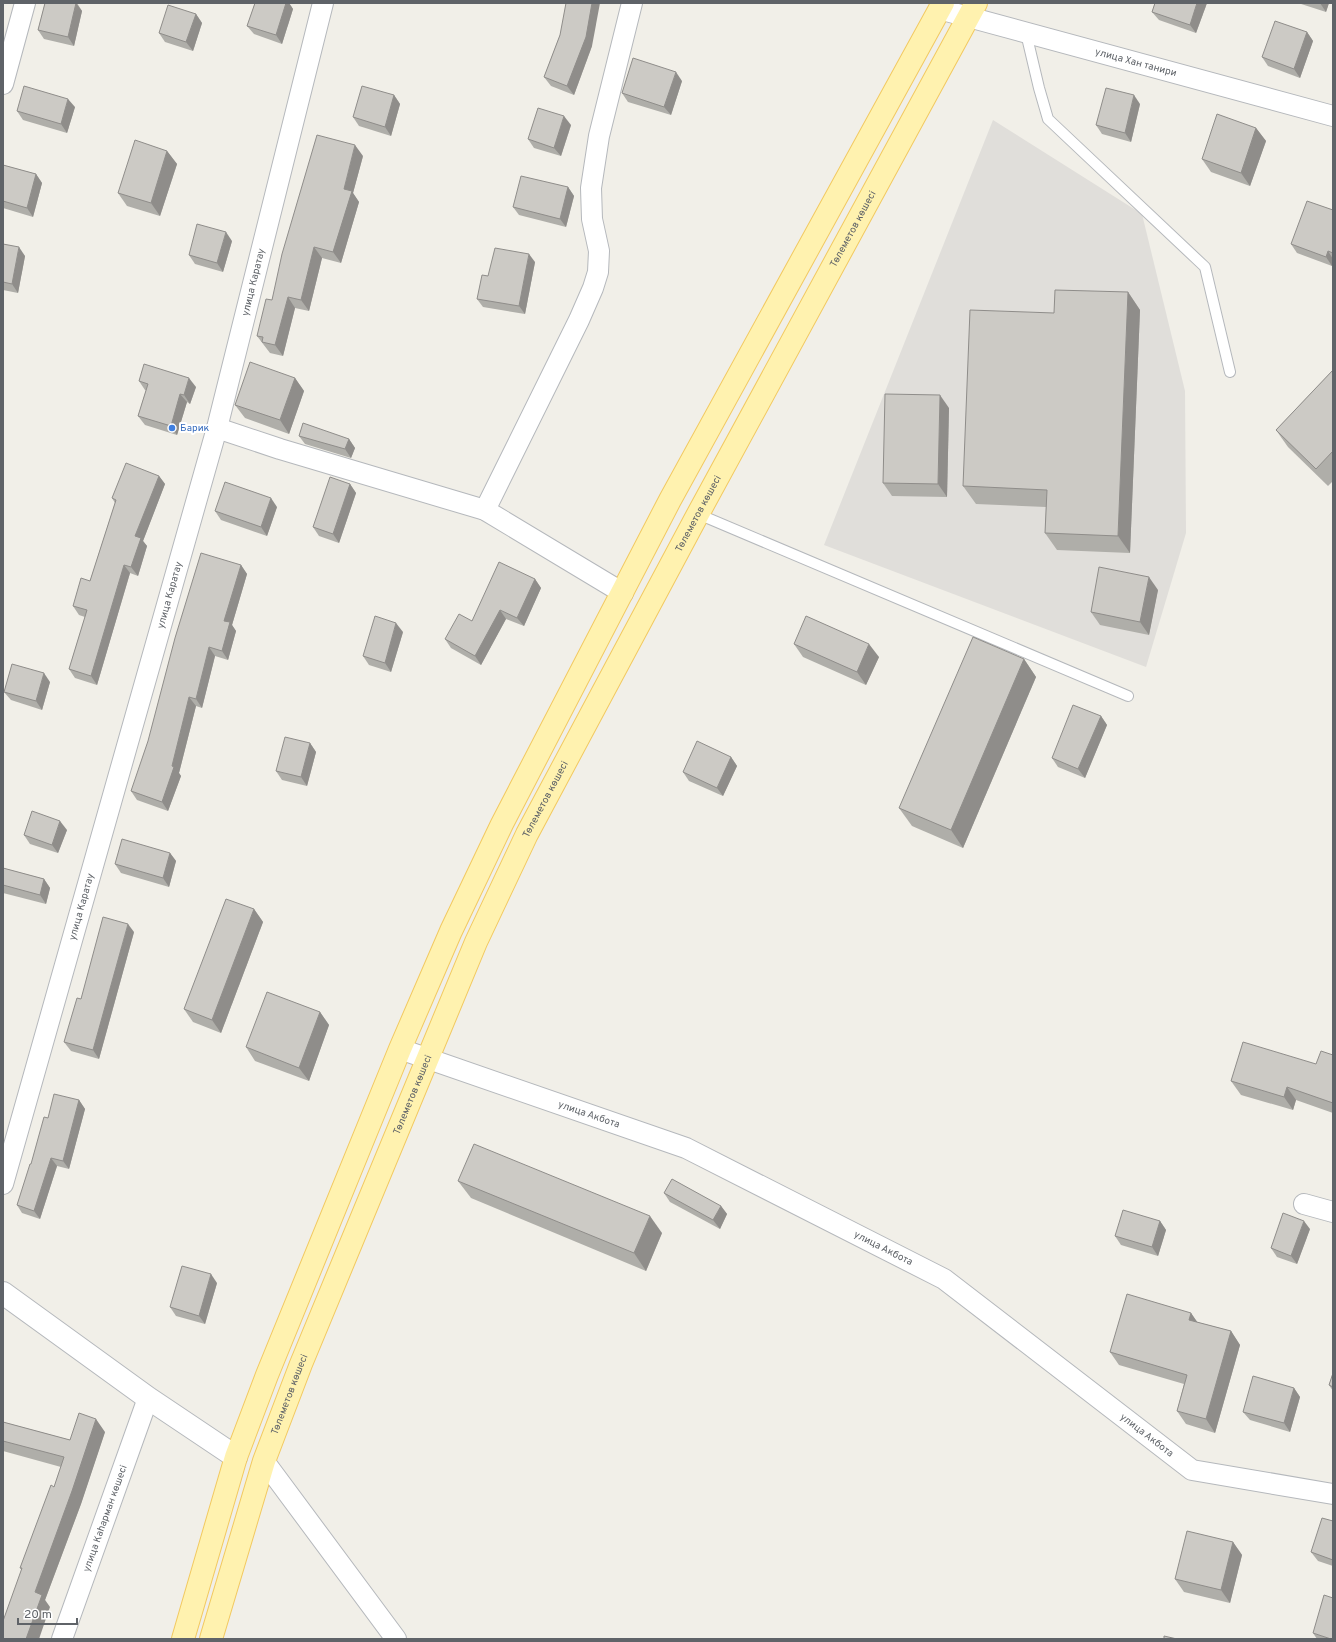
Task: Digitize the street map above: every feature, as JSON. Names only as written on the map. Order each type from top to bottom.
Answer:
[{"type":"main road","points":[[183,1639],[236,1457],[266,1375],[400,1049],[451,931],[502,824],[678,486],[941,6]]},
{"type":"main road","name":"Төлеметов көшесі","points":[[211,1639],[264,1461],[301,1364],[476,942],[527,834],[698,514],[973,10]]},
{"type":"street","points":[[3,84],[24,3]]},
{"type":"street","name":"улица Каратау","points":[[3,1184],[217,428],[323,3]]},
{"type":"street","points":[[486,510],[579,320],[593,288],[598,272],[599,251],[592,219],[591,188],[599,136],[632,3]]},
{"type":"street","name":"улица Хан танири","points":[[941,6],[973,10],[1026,33],[1333,114]]},
{"type":"street","points":[[217,428],[280,449],[486,510],[623,592]]},
{"type":"street","name":"улица Акбота","points":[[400,1049],[686,1148],[944,1279],[1192,1470],[1333,1494]]},
{"type":"street","points":[[1304,1204],[1333,1212]]},
{"type":"street","points":[[3,1292],[148,1398],[236,1457]]},
{"type":"street","name":"улица Каһарман көшесі","points":[[62,1639],[148,1398]]},
{"type":"street","points":[[264,1461],[396,1639]]},
{"type":"lane","points":[[1026,33],[1038,88],[1048,119],[1205,267],[1230,372]]},
{"type":"lane","points":[[698,514],[1128,696]]},
{"type":"shaded area","points":[[993,120],[1142,214],[1185,391],[1186,533],[1146,667],[824,545]]},
{"type":"building","points":[[45,3],[76,3],[68,37],[38,30]]},
{"type":"building","points":[[255,3],[286,3],[276,35],[247,26]]},
{"type":"building","points":[[566,3],[592,3],[586,37],[567,86],[544,77],[560,35]]},
{"type":"building","points":[[1155,3],[1197,3],[1190,25],[1152,12]]},
{"type":"building","points":[[168,5],[196,14],[186,42],[159,33]]},
{"type":"building","points":[[1275,21],[1307,32],[1294,69],[1262,57]]},
{"type":"building","points":[[633,58],[676,72],[664,107],[622,93]]},
{"type":"building","points":[[24,86],[68,99],[61,124],[17,111]]},
{"type":"building","points":[[362,86],[394,95],[385,127],[353,117]]},
{"type":"building","points":[[1106,88],[1134,95],[1125,133],[1096,125]]},
{"type":"building","points":[[538,108],[564,116],[554,148],[528,139]]},
{"type":"building","points":[[1217,114],[1256,128],[1241,173],[1202,159]]},
{"type":"building","points":[[317,135],[355,145],[344,189],[352,191],[333,252],[314,247],[301,300],[288,297],[275,345],[262,342],[263,337],[257,336],[266,299],[272,300],[282,254]]},
{"type":"building","points":[[135,140],[167,151],[151,203],[118,193]]},
{"type":"building","points":[[3,165],[36,174],[27,208],[3,201]]},
{"type":"building","points":[[521,176],[568,187],[560,219],[513,207]]},
{"type":"building","points":[[1307,201],[1333,210],[1333,253],[1328,251],[1326,257],[1291,244]]},
{"type":"building","points":[[197,224],[226,232],[217,263],[189,255]]},
{"type":"building","points":[[3,244],[19,247],[12,284],[3,282]]},
{"type":"building","points":[[495,248],[529,254],[519,306],[477,299],[482,275],[488,276]]},
{"type":"building","points":[[1055,290],[1128,292],[1118,536],[1045,533],[1047,490],[963,486],[970,310],[1054,313]]},
{"type":"building","points":[[250,362],[295,378],[280,420],[235,405]]},
{"type":"building","points":[[144,364],[189,378],[184,395],[180,394],[171,426],[138,416],[148,384],[139,381]]},
{"type":"building","points":[[1333,370],[1333,451],[1316,469],[1276,430]]},
{"type":"building","points":[[885,394],[940,395],[938,484],[883,483]]},
{"type":"building","points":[[303,423],[349,439],[345,449],[299,436]]},
{"type":"building","points":[[126,463],[159,476],[135,536],[141,538],[131,567],[124,565],[91,676],[69,669],[87,610],[73,606],[81,578],[90,581],[116,500],[112,498]]},
{"type":"building","points":[[330,477],[350,484],[333,534],[313,527]]},
{"type":"building","points":[[225,482],[271,498],[261,527],[215,511]]},
{"type":"building","points":[[201,553],[241,565],[224,621],[230,622],[222,651],[209,647],[196,699],[189,697],[172,766],[174,767],[162,802],[131,791],[148,741],[175,638]]},
{"type":"building","points":[[499,562],[535,579],[517,618],[500,610],[475,656],[445,639],[459,614],[472,621]]},
{"type":"building","points":[[1099,567],[1149,577],[1140,622],[1091,612]]},
{"type":"building","points":[[375,616],[396,623],[385,663],[363,656]]},
{"type":"building","points":[[806,616],[869,644],[857,672],[794,644]]},
{"type":"building","points":[[973,637],[1024,659],[951,830],[899,808]]},
{"type":"building","points":[[12,664],[44,673],[36,701],[4,692]]},
{"type":"building","points":[[1073,705],[1101,716],[1078,769],[1052,758]]},
{"type":"building","points":[[285,737],[310,743],[301,777],[276,771]]},
{"type":"building","points":[[697,741],[731,757],[717,788],[683,772]]},
{"type":"building","points":[[32,811],[60,821],[52,845],[24,835]]},
{"type":"building","points":[[122,839],[170,853],[163,878],[115,864]]},
{"type":"building","points":[[3,868],[44,879],[40,895],[3,885]]},
{"type":"building","points":[[226,899],[254,909],[212,1020],[184,1009]]},
{"type":"building","points":[[103,917],[128,924],[93,1050],[64,1042],[77,998],[81,999]]},
{"type":"building","points":[[267,992],[320,1012],[299,1068],[246,1047]]},
{"type":"building","points":[[1243,1042],[1316,1064],[1321,1051],[1333,1055],[1333,1103],[1287,1087],[1284,1097],[1231,1081]]},
{"type":"building","points":[[54,1094],[79,1100],[63,1161],[51,1158],[34,1211],[17,1205],[31,1164],[44,1117],[48,1118]]},
{"type":"building","points":[[474,1144],[650,1216],[634,1253],[458,1181]]},
{"type":"building","points":[[672,1179],[721,1206],[713,1220],[664,1193]]},
{"type":"building","points":[[1123,1210],[1160,1221],[1152,1247],[1115,1236]]},
{"type":"building","points":[[1283,1213],[1304,1221],[1291,1256],[1271,1248]]},
{"type":"building","points":[[182,1266],[211,1274],[199,1316],[170,1307]]},
{"type":"building","points":[[1127,1294],[1191,1313],[1189,1320],[1231,1331],[1206,1419],[1177,1411],[1187,1375],[1110,1352]]},
{"type":"building","points":[[1333,1373],[1333,1387],[1329,1385]]},
{"type":"building","points":[[1253,1376],[1294,1388],[1284,1423],[1243,1412]]},
{"type":"building","points":[[79,1413],[96,1419],[72,1491],[35,1592],[42,1595],[26,1639],[3,1639],[3,1621],[22,1568],[20,1568],[51,1485],[54,1487],[64,1457],[3,1441],[3,1422],[70,1440]]},
{"type":"building","points":[[1322,1518],[1333,1521],[1333,1560],[1311,1552]]},
{"type":"building","points":[[1187,1531],[1233,1542],[1221,1590],[1175,1579]]},
{"type":"building","points":[[1324,1595],[1333,1598],[1333,1639],[1313,1633]]},
{"type":"building","points":[[1164,1636],[1177,1639],[1164,1639]]},
{"type":"place","name":"Барик","points":[[172,428]]}]
